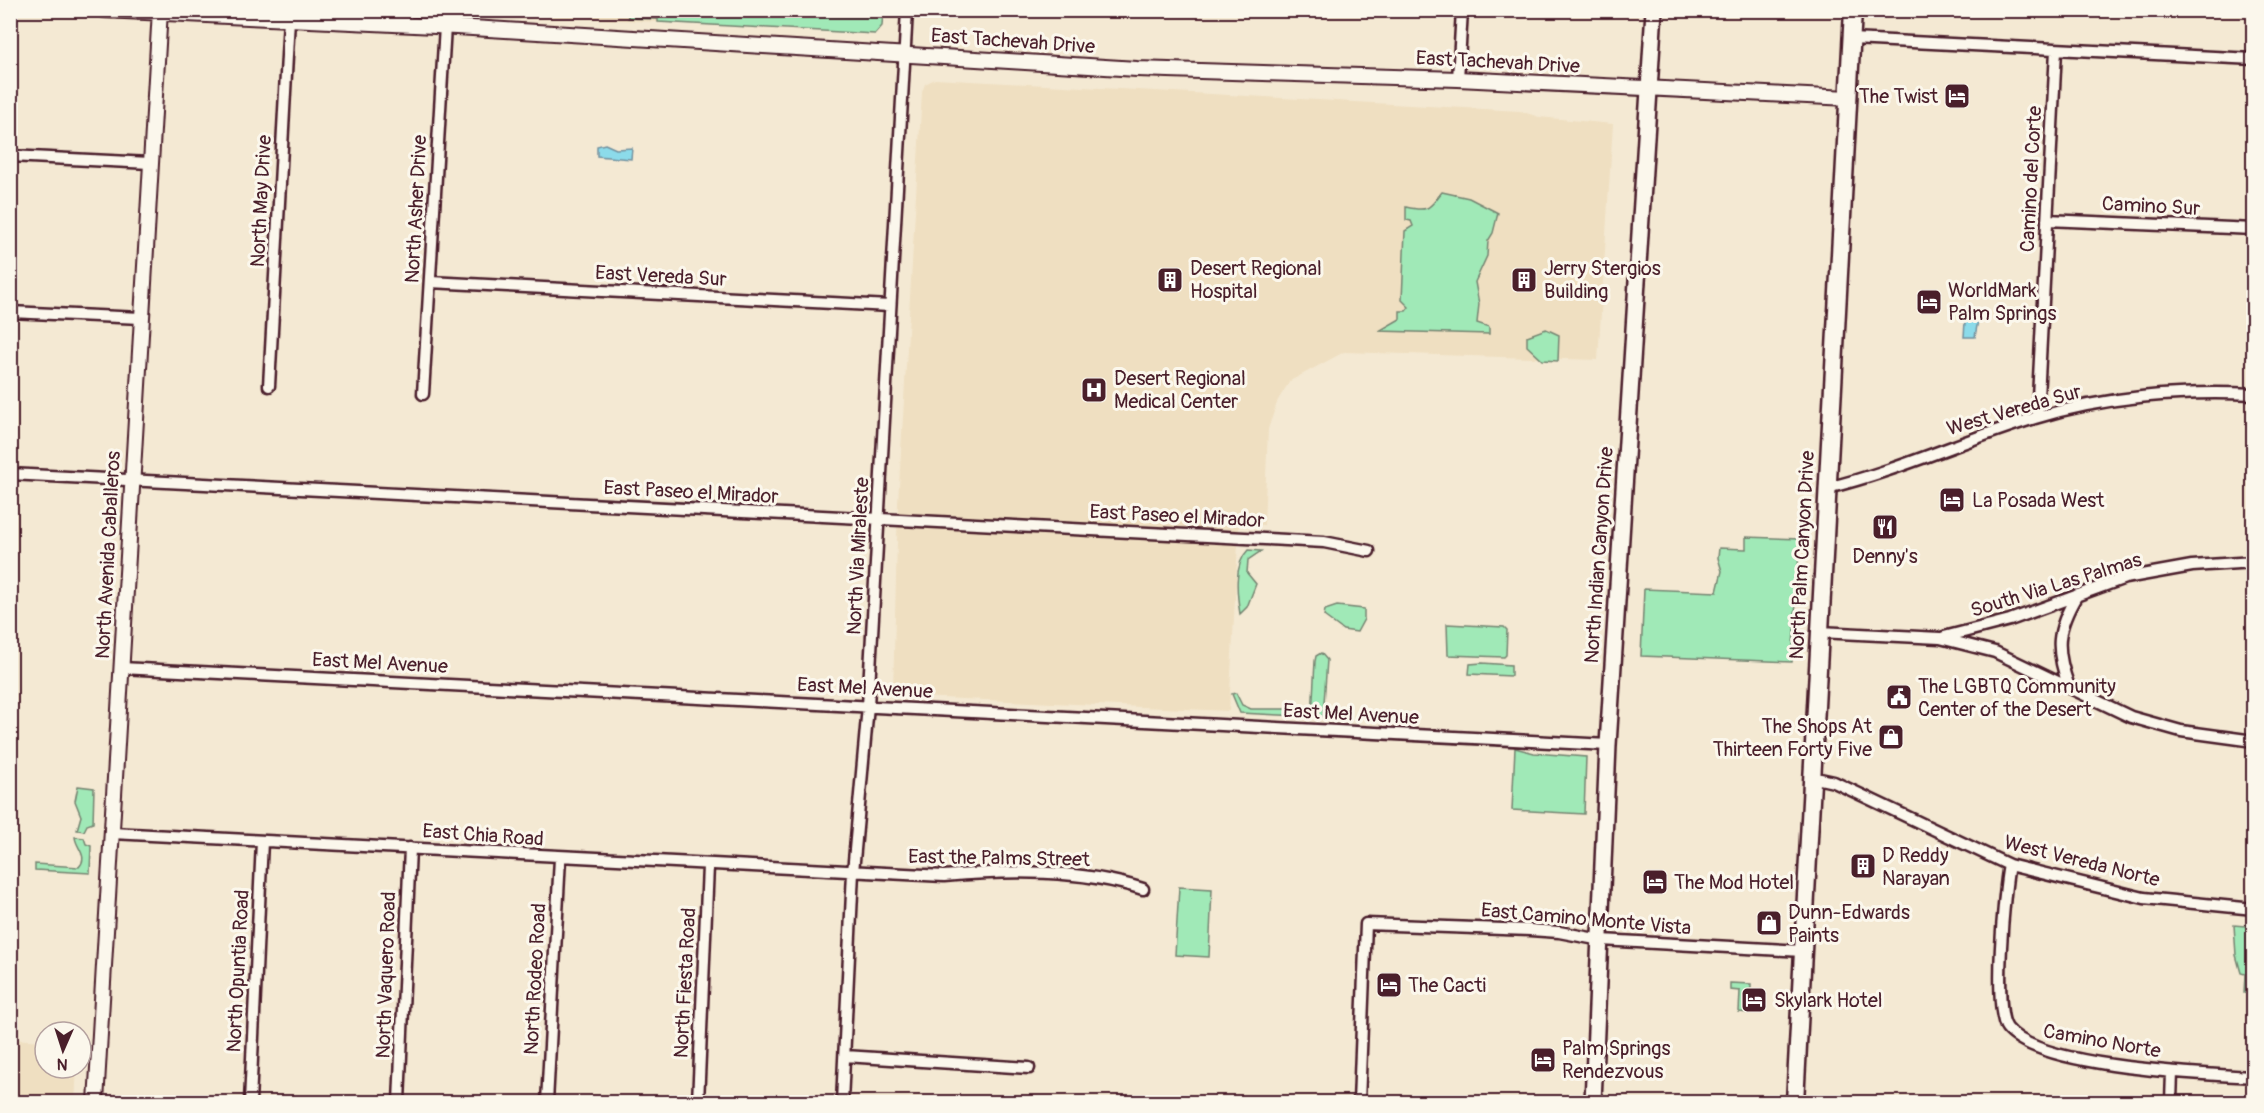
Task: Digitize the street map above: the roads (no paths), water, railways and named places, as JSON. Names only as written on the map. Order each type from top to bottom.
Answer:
[{"type":"main road","name":"North Indian Canyon Drive","points":[[1593,1102],[1608,745],[1654,10]]},
{"type":"main road","name":"North Palm Canyon Drive","points":[[1796,1102],[1811,777],[1853,10]]},
{"type":"street","name":"East Tachevah Drive","points":[[104,10],[445,26],[1213,72],[1280,72],[1458,79],[1849,98]]},
{"type":"street","name":"North Via Miraleste","points":[[842,1102],[853,872],[868,706],[908,10]]},
{"type":"street","points":[[1458,79],[1462,10]]},
{"type":"street","name":"North Avenida Caballeros","points":[[96,1102],[160,12]]},
{"type":"street","name":"North May Drive","points":[[269,386],[289,19]]},
{"type":"street","name":"North Asher Drive","points":[[423,394],[445,26]]},
{"type":"street","points":[[1852,39],[2253,59]]},
{"type":"street","name":"Camino del Corte","points":[[2037,417],[2056,50]]},
{"type":"street","points":[[10,156],[150,163]]},
{"type":"street","name":"Camino Sur","points":[[2047,220],[2253,229]]},
{"type":"street","name":"East Vereda Sur","points":[[430,282],[890,306]]},
{"type":"street","points":[[10,312],[141,318]]},
{"type":"street","name":"West Vereda Sur","points":[[1827,488],[2037,417],[2104,403],[2167,395],[2253,394]]},
{"type":"street","name":"East Paseo el Mirador","points":[[10,474],[1324,542],[1369,551]]},
{"type":"street","name":"South Via Las Palmas","points":[[1940,638],[2010,621],[2125,578],[2192,566],[2253,562]]},
{"type":"street","points":[[2069,687],[2061,665],[2058,642],[2064,616],[2077,595]]},
{"type":"street","points":[[1819,632],[1940,638],[1995,652],[2131,717],[2181,731],[2253,741]]},
{"type":"street","name":"East Mel Avenue","points":[[121,668],[1608,745]]},
{"type":"street","name":"West Vereda Norte","points":[[1811,777],[1834,783],[2009,865],[2144,898],[2253,909]]},
{"type":"street","name":"East Chia Road","points":[[112,833],[853,872]]},
{"type":"street","name":"North Opuntia Road","points":[[250,1102],[262,841]]},
{"type":"street","name":"North Vaquero Road","points":[[399,1102],[410,848]]},
{"type":"street","name":"North Rodeo Road","points":[[547,1102],[560,858]]},
{"type":"street","name":"Camino Norte","points":[[2009,865],[2004,890],[2000,1001],[2005,1026],[2025,1044],[2053,1054],[2172,1072],[2253,1077]]},
{"type":"street","name":"North Fiesta Road","points":[[698,1102],[708,866]]},
{"type":"street","name":"East the Palms Street","points":[[853,872],[944,876],[994,872],[1108,878],[1143,889]]},
{"type":"street","name":"East Camino Monte Vista","points":[[1359,1102],[1366,924],[1530,930],[1601,940],[1803,951]]},
{"type":"street","points":[[845,1056],[1029,1068]]},
{"type":"street","points":[[2171,1102],[2172,1072]]},
{"type":"water","points":[[605,144],[616,149],[632,148],[631,159],[597,156],[597,146]]},
{"type":"water","points":[[1964,308],[1980,309],[1975,337],[1964,337],[1965,322],[1962,316]]},
{"type":"place","name":"The Twist","points":[[1957,96]]},
{"type":"place","name":"Desert Regional Hospital","points":[[1170,280]]},
{"type":"place","name":"Jerry Stergios Building","points":[[1524,280]]},
{"type":"place","name":"WorldMark Palm Springs","points":[[1929,302]]},
{"type":"place","name":"Desert Regional Medical Center","points":[[1094,390]]},
{"type":"place","name":"La Posada West","points":[[1952,500]]},
{"type":"place","name":"Denny's","points":[[1885,527]]},
{"type":"place","name":"The LGBTQ Community Center of the Desert","points":[[1899,697]]},
{"type":"place","name":"The Shops At Thirteen Forty Five","points":[[1891,737]]},
{"type":"place","name":"D Reddy Narayan","points":[[1863,866]]},
{"type":"place","name":"The Mod Hotel","points":[[1655,882]]},
{"type":"place","name":"Dunn-Edwards Paints","points":[[1769,923]]},
{"type":"place","name":"The Cacti","points":[[1389,985]]},
{"type":"place","name":"Skylark Hotel","points":[[1754,1000]]},
{"type":"place","name":"Palm Springs Rendezvous","points":[[1543,1060]]}]
